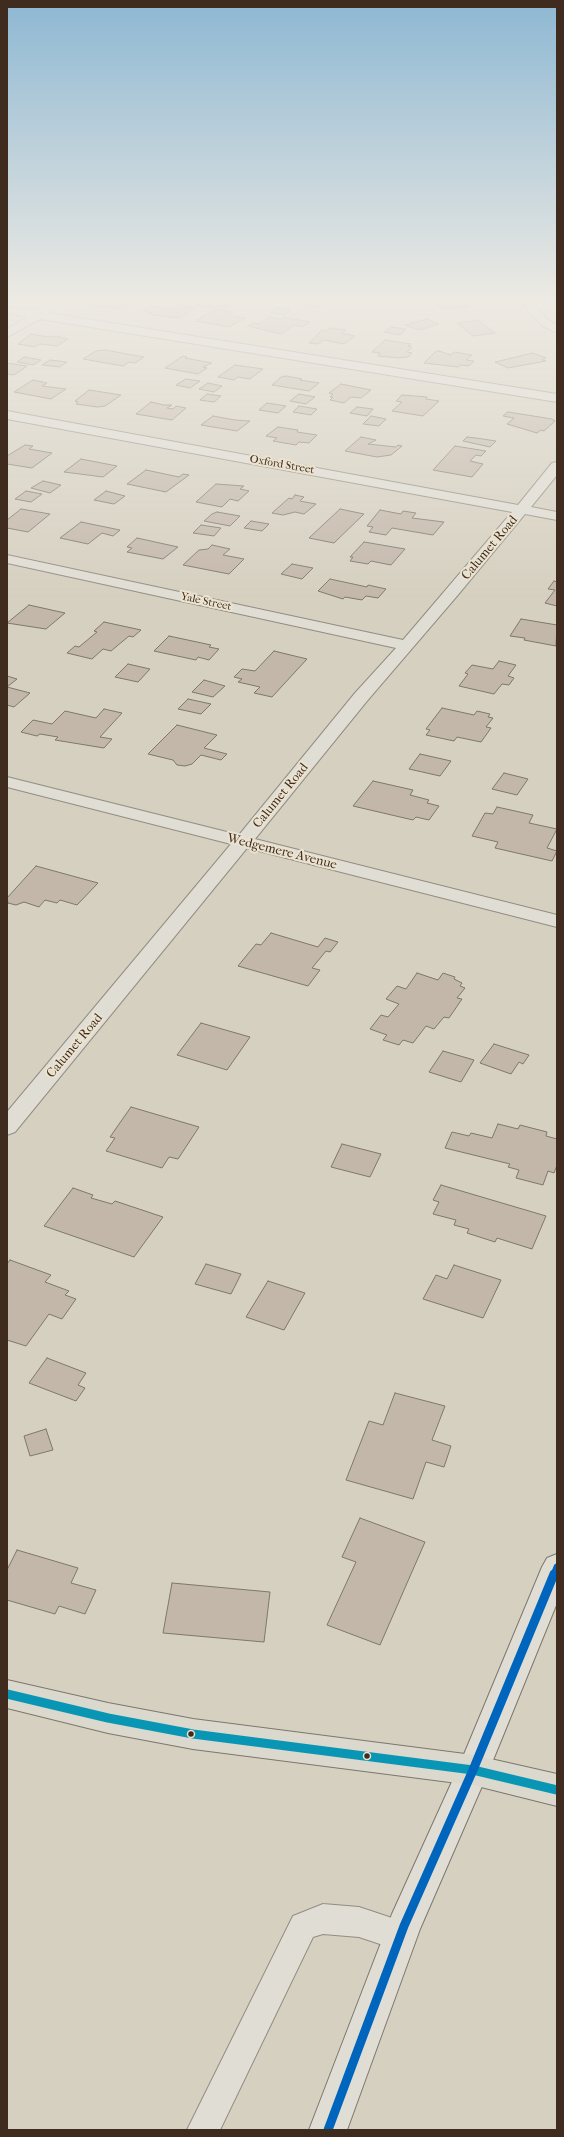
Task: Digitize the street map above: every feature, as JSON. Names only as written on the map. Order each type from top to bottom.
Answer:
[{"type":"highway","points":[[7,1694],[108,1718],[193,1734],[473,1770],[557,1790]]},
{"type":"street","name":"Oxford Street","points":[[7,415],[557,516]]},
{"type":"street","name":"Calumet Road","points":[[7,1127],[361,697],[522,510],[557,466]]},
{"type":"street","name":"Yale Street","points":[[7,559],[406,645]]},
{"type":"street","name":"Wedgemere Avenue","points":[[7,782],[557,921]]},
{"type":"street","points":[[328,2130],[401,1936],[439,1843],[473,1770],[557,1567]]},
{"type":"lane","points":[[203,2130],[303,1926],[323,1919],[359,1922],[401,1936]]},
{"type":"building","points":[[75,401],[113,401],[105,406],[98,407],[76,404],[78,402]]},
{"type":"building","points":[[290,401],[310,401],[306,404]]},
{"type":"building","points":[[333,401],[347,401],[344,403]]},
{"type":"building","points":[[396,401],[439,401],[423,416],[392,411],[402,402]]},
{"type":"building","points":[[151,402],[172,405],[167,408],[173,409],[176,406],[186,408],[172,420],[136,414]]},
{"type":"building","points":[[267,403],[286,406],[278,413],[259,410]]},
{"type":"building","points":[[299,406],[317,409],[311,415],[293,412]]},
{"type":"building","points":[[357,407],[373,409],[367,416],[350,413]]},
{"type":"building","points":[[508,412],[552,419],[555,421],[544,431],[541,430],[537,433],[507,424],[514,418],[503,416]]},
{"type":"building","points":[[213,416],[250,421],[237,431],[201,425]]},
{"type":"building","points":[[371,416],[386,419],[379,426],[363,424]]},
{"type":"building","points":[[278,427],[317,435],[309,443],[299,442],[296,445],[273,441],[277,438],[266,436]]},
{"type":"building","points":[[361,437],[376,440],[368,444],[396,447],[398,445],[402,446],[391,455],[377,457],[345,451]]},
{"type":"building","points":[[467,437],[496,441],[490,447],[463,441]]},
{"type":"building","points":[[25,445],[33,446],[29,449],[52,453],[32,468],[7,464],[7,456]]},
{"type":"building","points":[[455,446],[486,451],[481,456],[476,455],[470,461],[483,464],[472,477],[433,470]]},
{"type":"building","points":[[81,459],[117,466],[103,477],[64,472]]},
{"type":"building","points":[[146,470],[179,477],[183,474],[189,475],[166,492],[127,484]]},
{"type":"building","points":[[43,481],[61,485],[50,493],[31,488]]},
{"type":"building","points":[[216,484],[244,486],[240,489],[249,491],[238,501],[230,499],[222,507],[196,502]]},
{"type":"building","points":[[26,491],[42,494],[31,502],[15,499]]},
{"type":"building","points":[[106,491],[125,496],[114,504],[94,500]]},
{"type":"building","points":[[295,495],[304,497],[300,501],[316,504],[304,514],[295,512],[283,515],[272,513],[289,498],[292,499]]},
{"type":"building","points":[[21,509],[50,514],[28,532],[7,528],[7,520]]},
{"type":"building","points":[[340,509],[364,514],[334,543],[309,538]]},
{"type":"building","points":[[380,510],[401,514],[403,511],[416,513],[412,518],[444,522],[433,535],[392,528],[386,535],[369,532],[373,527],[367,526]]},
{"type":"building","points":[[217,512],[240,516],[230,526],[204,521],[212,514]]},
{"type":"building","points":[[251,521],[269,524],[262,531],[244,528]]},
{"type":"building","points":[[81,522],[120,530],[113,536],[102,533],[88,544],[60,538]]},
{"type":"building","points":[[201,525],[221,528],[214,536],[193,533]]},
{"type":"building","points":[[137,538],[178,547],[163,559],[127,552],[132,548],[127,547]]},
{"type":"building","points":[[364,542],[405,549],[391,565],[371,561],[368,564],[350,561],[353,557],[350,557]]},
{"type":"building","points":[[212,545],[230,549],[223,555],[244,559],[229,574],[183,565],[199,550],[208,549]]},
{"type":"building","points":[[292,564],[313,568],[302,579],[281,574]]},
{"type":"building","points":[[330,579],[367,587],[368,585],[386,589],[378,598],[366,596],[362,600],[345,597],[343,599],[318,591]]},
{"type":"building","points":[[554,581],[557,582],[557,606],[545,603],[555,590],[548,589]]},
{"type":"building","points":[[29,605],[65,613],[46,629],[7,623]]},
{"type":"building","points":[[521,619],[557,625],[556,646],[524,640],[525,638],[510,636]]},
{"type":"building","points":[[104,622],[141,630],[133,637],[129,636],[111,651],[103,649],[92,659],[67,653],[75,646],[79,647],[97,632],[94,631]]},
{"type":"building","points":[[169,636],[211,645],[209,647],[219,649],[209,660],[198,657],[196,660],[154,651]]},
{"type":"building","points":[[274,651],[307,659],[272,697],[254,693],[260,687],[238,682],[242,679],[234,677],[242,669],[255,671]]},
{"type":"building","points":[[499,661],[516,665],[508,676],[514,678],[509,685],[502,684],[494,694],[459,686],[468,674],[465,673],[472,665],[493,669]]},
{"type":"building","points":[[128,664],[150,669],[138,682],[115,677]]},
{"type":"building","points":[[7,676],[17,679],[7,687]]},
{"type":"building","points":[[204,680],[225,686],[213,697],[192,692]]},
{"type":"building","points":[[7,687],[30,693],[14,707],[7,705]]},
{"type":"building","points":[[188,699],[211,704],[201,714],[178,709]]},
{"type":"building","points":[[442,708],[474,715],[477,711],[490,714],[488,717],[493,718],[486,727],[491,728],[481,742],[457,737],[454,741],[426,735],[430,730],[426,729]]},
{"type":"building","points":[[104,709],[122,713],[100,737],[112,739],[104,748],[55,740],[58,737],[40,734],[37,736],[21,732],[33,720],[52,724],[65,711],[96,718]]},
{"type":"building","points":[[177,725],[217,735],[204,748],[227,754],[221,760],[201,755],[192,764],[185,766],[177,765],[173,760],[148,754]]},
{"type":"building","points":[[420,754],[451,761],[440,776],[409,769]]},
{"type":"building","points":[[504,773],[528,779],[517,795],[492,789]]},
{"type":"building","points":[[373,781],[413,790],[410,795],[429,800],[427,803],[439,806],[429,820],[416,817],[413,820],[353,806]]},
{"type":"building","points":[[497,807],[533,815],[529,823],[557,829],[547,848],[557,851],[552,861],[495,848],[498,842],[472,836],[485,813],[493,814]]},
{"type":"building","points":[[36,866],[98,883],[77,905],[60,900],[57,903],[45,900],[39,907],[24,902],[16,905],[8,903],[7,898]]},
{"type":"building","points":[[271,933],[318,947],[325,938],[338,942],[330,952],[326,951],[312,968],[320,970],[308,986],[238,966],[256,944],[261,945]]},
{"type":"building","points":[[417,973],[438,980],[443,973],[455,977],[454,979],[462,983],[460,986],[465,988],[457,998],[462,999],[449,1018],[444,1017],[434,1029],[426,1026],[413,1043],[403,1040],[399,1045],[383,1040],[387,1035],[370,1029],[381,1015],[388,1017],[399,1004],[386,999],[397,986],[406,989]]},
{"type":"building","points":[[201,1023],[250,1037],[227,1070],[177,1055]]},
{"type":"building","points":[[494,1044],[529,1055],[523,1064],[519,1062],[511,1074],[480,1063]]},
{"type":"building","points":[[443,1051],[474,1060],[461,1082],[429,1072]]},
{"type":"building","points":[[131,1107],[199,1127],[178,1159],[169,1157],[162,1168],[106,1151],[115,1138],[110,1137]]},
{"type":"building","points":[[498,1124],[518,1129],[520,1125],[547,1132],[546,1136],[557,1139],[557,1165],[554,1173],[548,1171],[543,1185],[516,1178],[519,1170],[508,1167],[510,1164],[445,1148],[452,1132],[469,1136],[471,1133],[492,1138]]},
{"type":"building","points":[[342,1144],[381,1154],[370,1177],[331,1167]]},
{"type":"building","points":[[441,1185],[546,1216],[532,1249],[497,1238],[495,1242],[467,1233],[469,1229],[454,1225],[456,1220],[433,1214],[439,1202],[433,1200]]},
{"type":"building","points":[[73,1188],[93,1195],[91,1198],[112,1204],[115,1201],[163,1217],[134,1257],[44,1226]]},
{"type":"building","points":[[10,1260],[51,1275],[45,1282],[69,1291],[65,1295],[76,1299],[62,1319],[49,1314],[26,1346],[7,1340],[7,1264]]},
{"type":"building","points":[[206,1264],[241,1274],[231,1294],[195,1284]]},
{"type":"building","points":[[454,1265],[501,1280],[483,1318],[423,1299],[436,1275],[447,1279]]},
{"type":"building","points":[[268,1281],[305,1293],[284,1330],[246,1317]]},
{"type":"building","points":[[47,1358],[86,1373],[78,1385],[85,1388],[76,1401],[29,1383]]},
{"type":"building","points":[[395,1393],[445,1406],[432,1440],[451,1446],[444,1467],[426,1462],[413,1499],[346,1480],[369,1421],[383,1425]]},
{"type":"building","points":[[46,1429],[53,1450],[30,1456],[24,1436]]},
{"type":"building","points":[[360,1518],[425,1542],[380,1645],[327,1625],[356,1562],[342,1557]]},
{"type":"building","points":[[17,1550],[78,1568],[71,1583],[96,1590],[85,1614],[59,1606],[55,1614],[7,1600],[7,1570]]},
{"type":"building","points":[[172,1583],[270,1592],[264,1642],[163,1633]]},
{"type":"transit line","points":[[328,2130],[404,1926],[473,1770],[557,1567]]},
{"type":"transit line","points":[[7,1694],[108,1718],[193,1734],[473,1770],[557,1790]]}]
